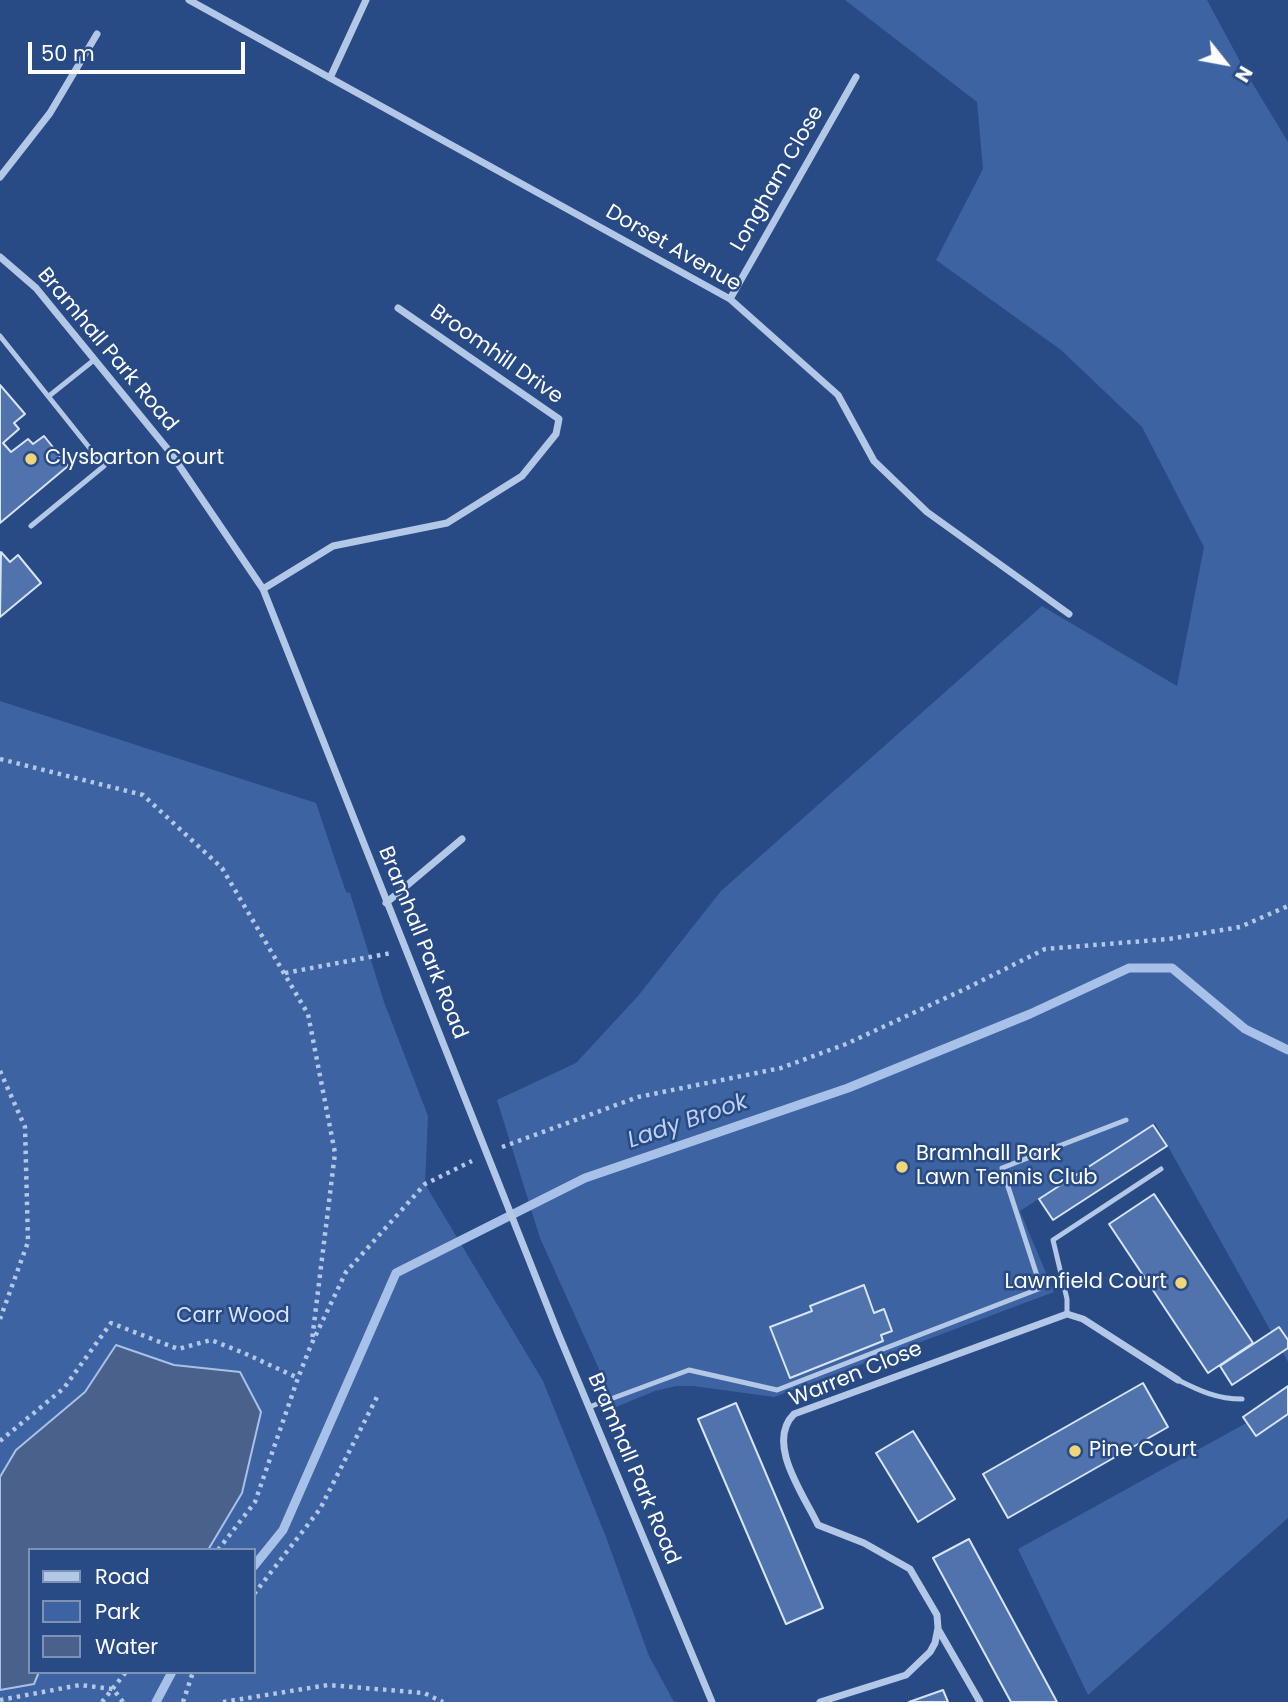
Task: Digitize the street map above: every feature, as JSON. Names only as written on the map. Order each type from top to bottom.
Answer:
[{"type":"street","name":"Dorset Avenue","points":[[189,0],[730,299],[838,396],[874,461],[927,512],[1069,614]]},
{"type":"street","points":[[330,78],[366,0]]},
{"type":"street","points":[[0,177],[50,113],[97,34]]},
{"type":"street","name":"Longham Close","points":[[730,299],[856,77]]},
{"type":"street","name":"Bramhall Park Road","points":[[0,257],[36,288],[170,453],[263,589],[589,1407],[712,1702]]},
{"type":"street","name":"Broomhill Drive","points":[[263,589],[333,546],[447,523],[522,476],[556,434],[559,419],[398,308]]},
{"type":"street","points":[[386,902],[463,839]]},
{"type":"street","points":[[1067,1314],[1083,1319],[1178,1380]]},
{"type":"street","name":"Warren Close","points":[[938,1629],[937,1615],[909,1569],[864,1542],[818,1525],[785,1456],[782,1444],[786,1422],[794,1414],[1067,1314]]},
{"type":"street","points":[[820,1702],[906,1675],[930,1652],[938,1629]]},
{"type":"street","points":[[938,1629],[980,1702]]},
{"type":"lane","points":[[0,336],[104,466],[32,526]]},
{"type":"lane","points":[[49,396],[94,360]]},
{"type":"lane","points":[[589,1407],[689,1370],[777,1390],[1041,1288],[1002,1168],[1126,1120]]},
{"type":"lane","points":[[1067,1314],[1067,1299],[1053,1240],[1161,1169]]},
{"type":"lane","points":[[1178,1380],[1210,1396],[1242,1399]]},
{"type":"path","points":[[0,759],[143,795],[222,868],[309,1014],[335,1153],[311,1345]]},
{"type":"path","points":[[519,1140],[638,1097],[782,1068],[846,1044],[1045,949],[1169,939],[1240,928],[1288,906]]},
{"type":"path","points":[[285,974],[405,950]]},
{"type":"path","points":[[0,1071],[25,1128],[28,1242],[0,1319]]},
{"type":"path","points":[[220,1548],[255,1502],[311,1345],[346,1272],[425,1184],[487,1154]]},
{"type":"path","points":[[0,1441],[64,1388],[111,1323],[178,1349],[211,1340],[298,1378]]},
{"type":"path","points":[[256,1591],[320,1509],[379,1393]]},
{"type":"path","points":[[103,1702],[124,1674]]},
{"type":"path","points":[[183,1702],[192,1674]]},
{"type":"path","points":[[0,1700],[80,1685],[113,1689],[123,1702]]},
{"type":"path","points":[[223,1702],[328,1685],[424,1693],[443,1702]]},
{"type":"green space","points":[[845,0],[1207,0],[1288,142],[1288,1362],[1155,1123],[1020,1211],[1054,1292],[774,1397],[676,1386],[655,1391],[616,1407],[540,1238],[497,1100],[576,1063],[638,996],[721,891],[1042,606],[1177,686],[1204,547],[1142,427],[1061,350],[936,260],[983,169],[977,102]]},
{"type":"green space","name":"Carr Wood","points":[[0,701],[316,803],[346,892],[350,893],[384,1002],[428,1116],[425,1184],[543,1381],[606,1537],[649,1656],[674,1702],[0,1702]]},
{"type":"green space","points":[[1288,1400],[1288,1518],[1088,1695],[1018,1549]]},
{"type":"water","points":[[116,1345],[174,1365],[240,1372],[261,1412],[242,1493],[209,1548],[28,1548],[28,1674],[38,1674],[34,1684],[0,1690],[0,1477],[16,1450],[85,1392]]},
{"type":"building","name":"Clysbarton Court","points":[[0,385],[25,414],[14,423],[19,429],[3,443],[11,452],[28,439],[33,444],[44,436],[68,466],[0,523]]},
{"type":"building","points":[[1,552],[10,562],[18,555],[41,583],[0,617]]},
{"type":"building","points":[[1153,1125],[1167,1146],[1053,1220],[1039,1199]]},
{"type":"building","name":"Lawnfield Court","points":[[1154,1194],[1253,1343],[1208,1373],[1109,1224]]},
{"type":"building","points":[[864,1285],[874,1313],[884,1309],[892,1331],[881,1335],[883,1341],[790,1378],[770,1327],[812,1311],[810,1306]]},
{"type":"building","points":[[1279,1327],[1288,1340],[1288,1348],[1232,1385],[1220,1366]]},
{"type":"building","name":"Pine Court","points":[[1143,1383],[1168,1427],[1008,1518],[983,1474]]},
{"type":"building","points":[[1288,1386],[1288,1414],[1256,1436],[1243,1417]]},
{"type":"building","points":[[736,1403],[823,1608],[786,1624],[698,1419]]},
{"type":"building","points":[[913,1431],[955,1499],[918,1522],[876,1453]]},
{"type":"building","points":[[969,1539],[1057,1702],[1011,1702],[933,1558]]},
{"type":"building","points":[[943,1690],[948,1702],[909,1702]]},
{"type":"waterway","name":"Lady Brook","points":[[256,1564],[283,1530],[396,1273],[585,1178],[848,1088],[1030,1014],[1129,968],[1172,968],[1245,1029],[1288,1050]]},
{"type":"waterway","name":"Lady Brook","points":[[156,1702],[171,1674]]},
{"type":"place","name":"Clysbarton Court","points":[[31,459]]},
{"type":"place","name":"Bramhall Park Lawn Tennis Club","points":[[902,1167]]},
{"type":"place","name":"Lawnfield Court","points":[[1181,1283]]},
{"type":"place","name":"Pine Court","points":[[1075,1451]]}]
